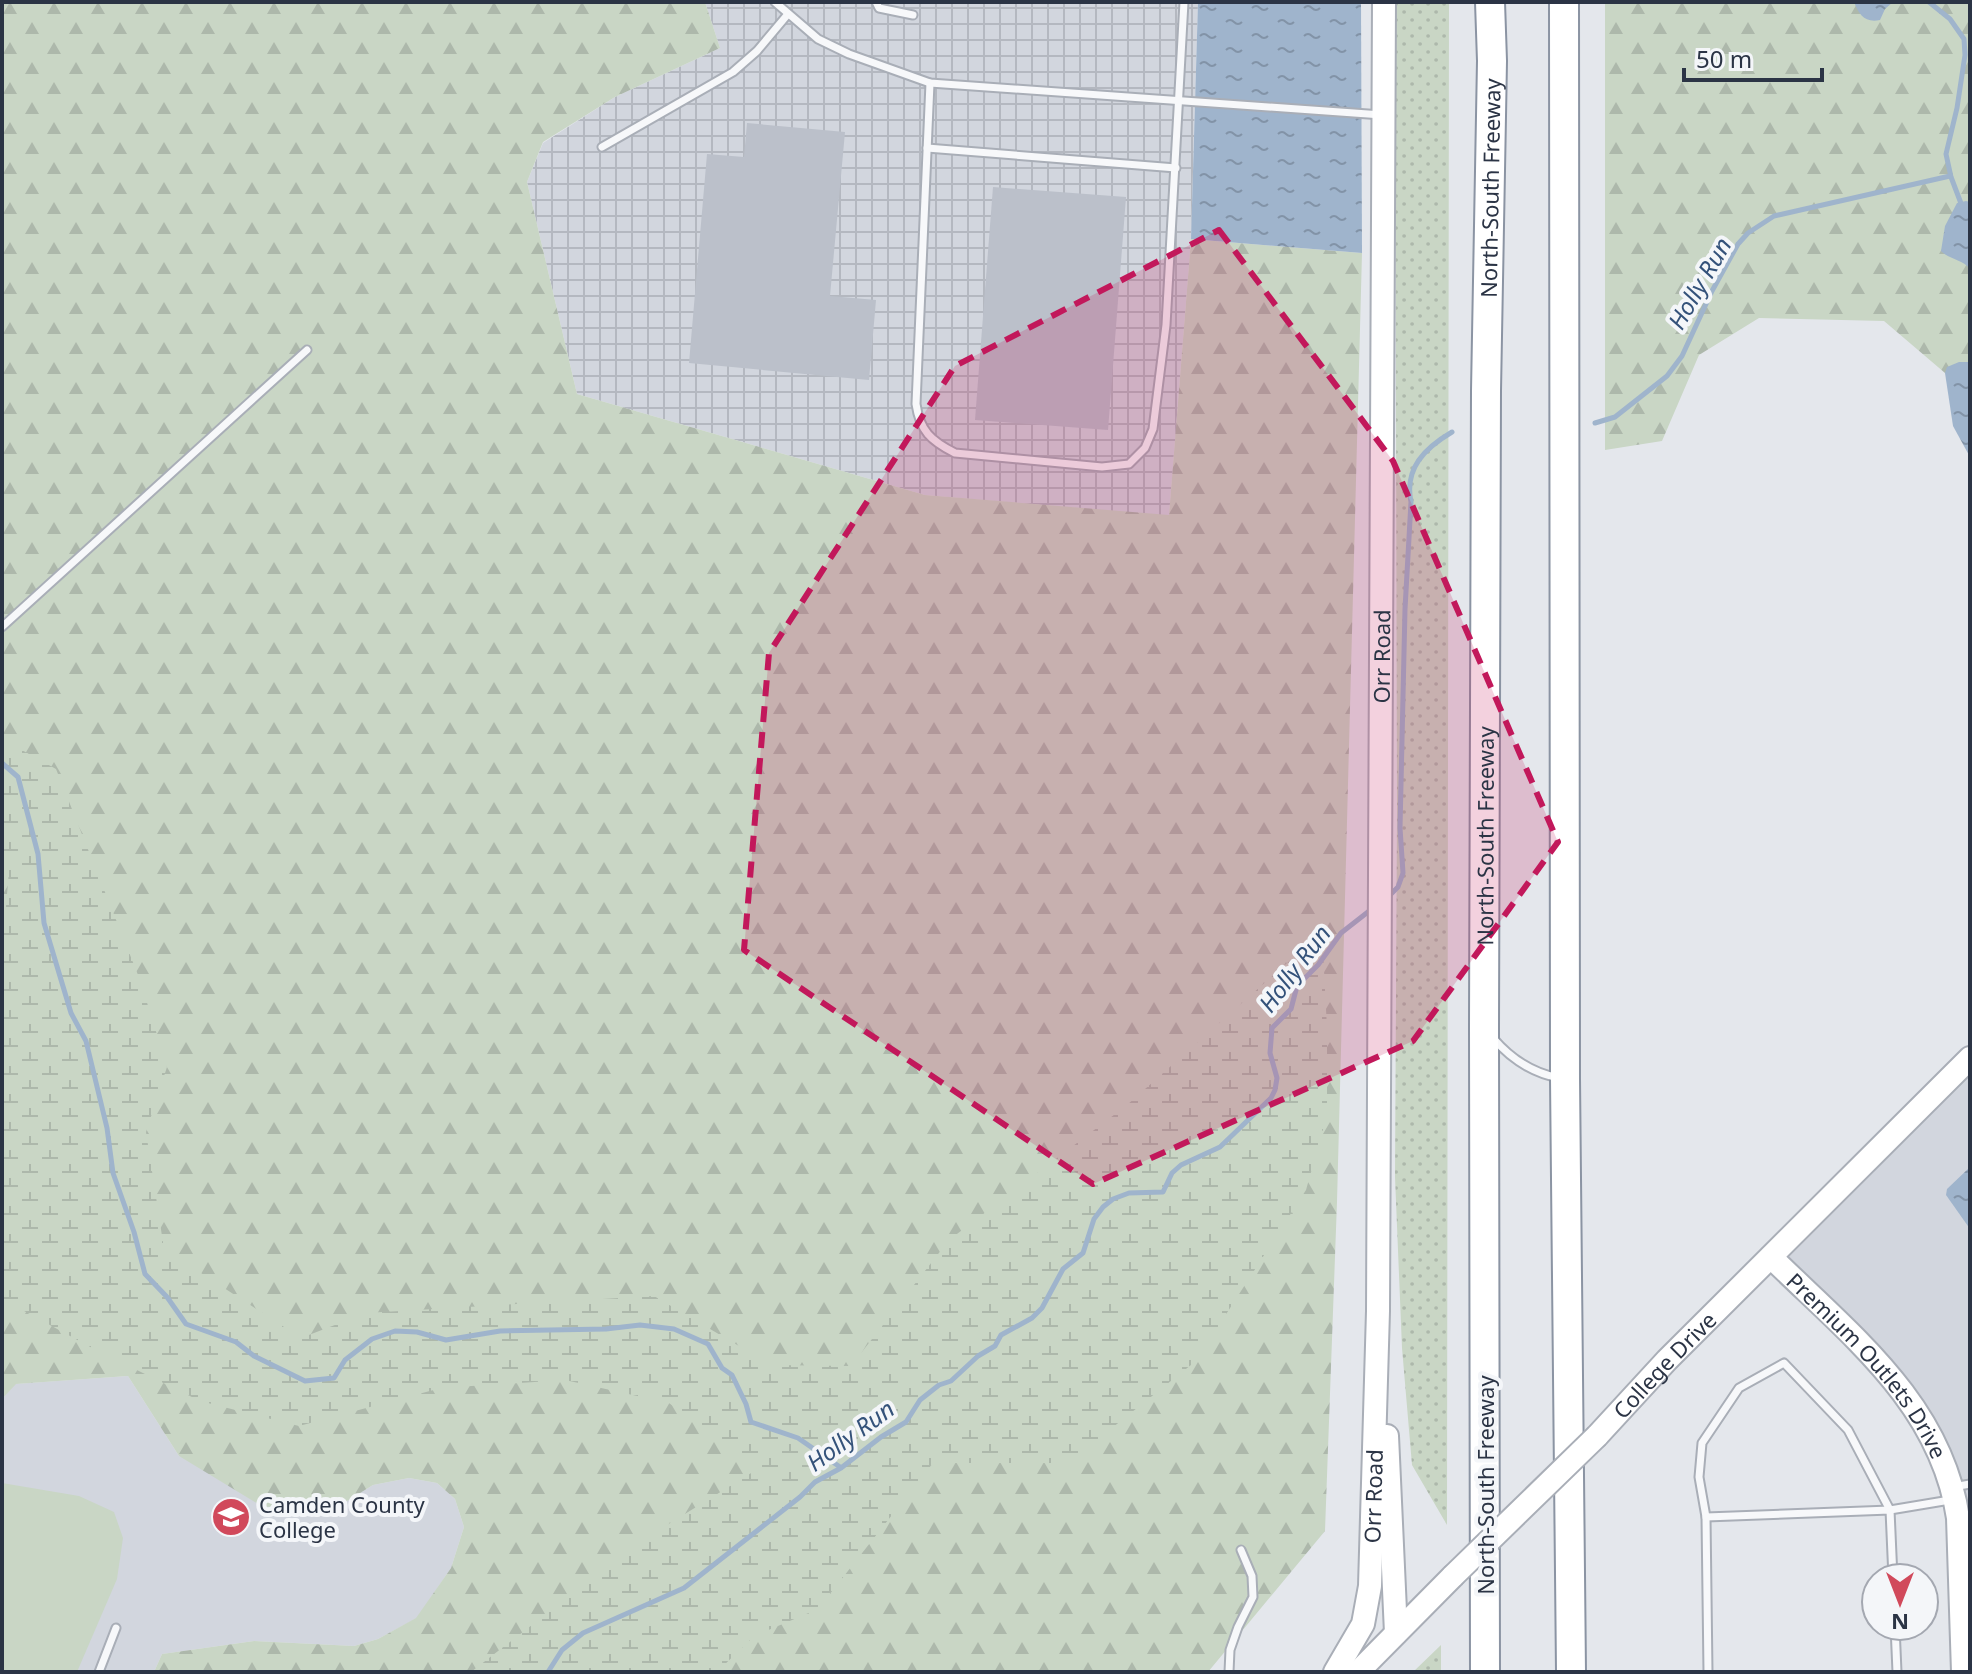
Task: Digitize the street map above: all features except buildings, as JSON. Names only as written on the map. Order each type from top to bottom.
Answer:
[{"type":"highway","name":"North-South Freeway","points":[[1485,1672],[1486,391],[1492,2]]},
{"type":"highway","points":[[1564,2],[1565,1079],[1571,1672]]},
{"type":"street","name":"Orr Road","points":[[1335,1672],[1357,1635],[1368,1605],[1378,1311],[1384,2]]},
{"type":"street","name":"College Drive","points":[[1358,1672],[1597,1436],[1667,1360],[1970,1058]]},
{"type":"street","name":"Premium Outlets Drive","points":[[1771,1257],[1904,1392],[1937,1446],[1961,1498],[1960,1546],[1965,1598],[1963,1672]]},
{"type":"street","name":"Orr Road","points":[[1378,1311],[1396,1633]]},
{"type":"lane","points":[[775,2],[818,39],[849,54],[930,83],[1384,115]]},
{"type":"lane","points":[[876,2],[879,8],[887,12],[913,15]]},
{"type":"lane","points":[[930,83],[916,404],[919,423],[938,445],[955,453],[1102,467],[1129,464],[1145,448],[1153,429],[1166,325],[1184,2]]},
{"type":"lane","points":[[602,147],[733,72],[757,51],[788,14]]},
{"type":"lane","points":[[927,148],[1176,168]]},
{"type":"lane","points":[[2,627],[307,350]]},
{"type":"lane","points":[[1484,1027],[1521,1064],[1548,1076],[1565,1079]]},
{"type":"lane","points":[[1708,1672],[1706,1517],[1699,1477],[1702,1443],[1739,1388],[1784,1363],[1848,1430],[1890,1510],[1892,1562]]},
{"type":"lane","points":[[1706,1517],[1890,1510],[1961,1498]]},
{"type":"lane","points":[[1229,1672],[1234,1639],[1253,1597],[1252,1576],[1241,1550]]},
{"type":"lane","points":[[99,1672],[116,1628]]},
{"type":"lane","points":[[1896,1642],[1897,1672]]},
{"type":"highlighted area","points":[[1219,230],[1393,461],[1558,842],[1413,1041],[1093,1184],[744,950],[769,653],[955,366]]},
{"type":"shaded area","points":[[705,2],[1198,2],[1191,239],[1169,516],[925,495],[577,394],[527,182],[543,143],[615,97],[720,48]]},
{"type":"shaded area","points":[[1970,1058],[1970,1672],[1937,1446],[1772,1257]]},
{"type":"shaded area","name":"Camden County College","points":[[128,1376],[179,1456],[344,1503],[373,1485],[409,1478],[437,1483],[455,1499],[464,1527],[451,1568],[417,1618],[378,1639],[354,1646],[254,1641],[162,1654],[154,1672],[2,1672],[2,1399],[15,1384]]},
{"type":"green space","points":[[2,2],[705,2],[720,48],[615,97],[543,142],[527,182],[577,394],[925,495],[1169,515],[1191,239],[1362,253],[1337,1202],[1325,1531],[1208,1672],[154,1672],[162,1654],[254,1641],[354,1646],[378,1639],[416,1618],[451,1568],[464,1527],[455,1499],[437,1483],[409,1478],[373,1485],[344,1503],[263,1507],[179,1456],[128,1376],[16,1384],[2,1399]]},
{"type":"green space","points":[[1395,2],[1449,2],[1447,1525],[1412,1465],[1402,1348],[1395,1177]]},
{"type":"green space","points":[[1605,2],[1970,2],[1970,379],[1945,373],[1884,321],[1759,318],[1699,355],[1662,441],[1605,450]]},
{"type":"green space","points":[[2,739],[56,769],[140,980],[167,1067],[146,1132],[164,1249],[301,1338],[366,1313],[654,1296],[771,1365],[851,1366],[949,1240],[1127,1105],[1322,932],[1327,1115],[1306,1190],[1196,1361],[1068,1463],[933,1463],[818,1609],[754,1636],[717,1672],[471,1672],[638,1543],[756,1470],[669,1403],[565,1380],[441,1388],[299,1426],[200,1401],[2,1299],[2,953],[9,871],[2,853]]},
{"type":"green space","points":[[2,1483],[79,1496],[114,1512],[123,1538],[117,1579],[77,1672],[2,1672]]},
{"type":"green space","points":[[1441,1645],[1441,1672],[1413,1672]]},
{"type":"water","points":[[1198,2],[1361,2],[1362,253],[1191,239]]},
{"type":"water","points":[[1854,2],[1893,2],[1880,20],[1875,21],[1863,17]]},
{"type":"water","points":[[1970,202],[1970,269],[1941,251],[1945,226],[1957,203]]},
{"type":"water","points":[[1970,362],[1970,457],[1953,426],[1945,373],[1947,367]]},
{"type":"water","points":[[1970,1167],[1970,1229],[1946,1195],[1947,1189]]},
{"type":"waterway","points":[[1929,2],[1950,19],[1964,39],[1965,55],[1957,108],[1946,154],[1962,206]]},
{"type":"waterway","name":"Holly Run","points":[[1595,423],[1615,417],[1667,376],[1682,356],[1738,244],[1748,233],[1774,216],[1950,176]]},
{"type":"waterway","name":"Holly Run","points":[[1388,897],[1398,887],[1403,873],[1400,828],[1411,479],[1425,452],[1452,432]]},
{"type":"waterway","points":[[2,763],[18,777],[38,854],[44,923],[71,1013],[86,1041],[107,1128],[113,1173],[145,1274],[167,1297],[186,1324],[236,1342],[254,1356],[305,1381],[334,1378],[345,1360],[372,1339],[395,1331],[417,1332],[446,1340],[500,1331],[606,1329],[640,1325],[674,1329],[708,1344],[722,1368],[732,1375],[751,1422],[798,1438],[840,1467]]},
{"type":"waterway","name":"Holly Run","points":[[548,1672],[562,1650],[583,1633],[684,1588],[815,1482],[841,1468],[906,1422],[920,1400],[939,1385],[951,1381],[978,1356],[995,1346],[1001,1335],[1032,1318],[1042,1308],[1063,1269],[1083,1253],[1094,1219],[1113,1199],[1129,1193],[1163,1192],[1172,1173],[1181,1165],[1220,1147],[1271,1098],[1275,1090],[1277,1078],[1270,1053],[1272,1028],[1291,1009],[1297,986],[1318,965],[1341,933],[1373,908]]},
{"type":"place","name":"Camden County College","points":[[231,1517]]}]
